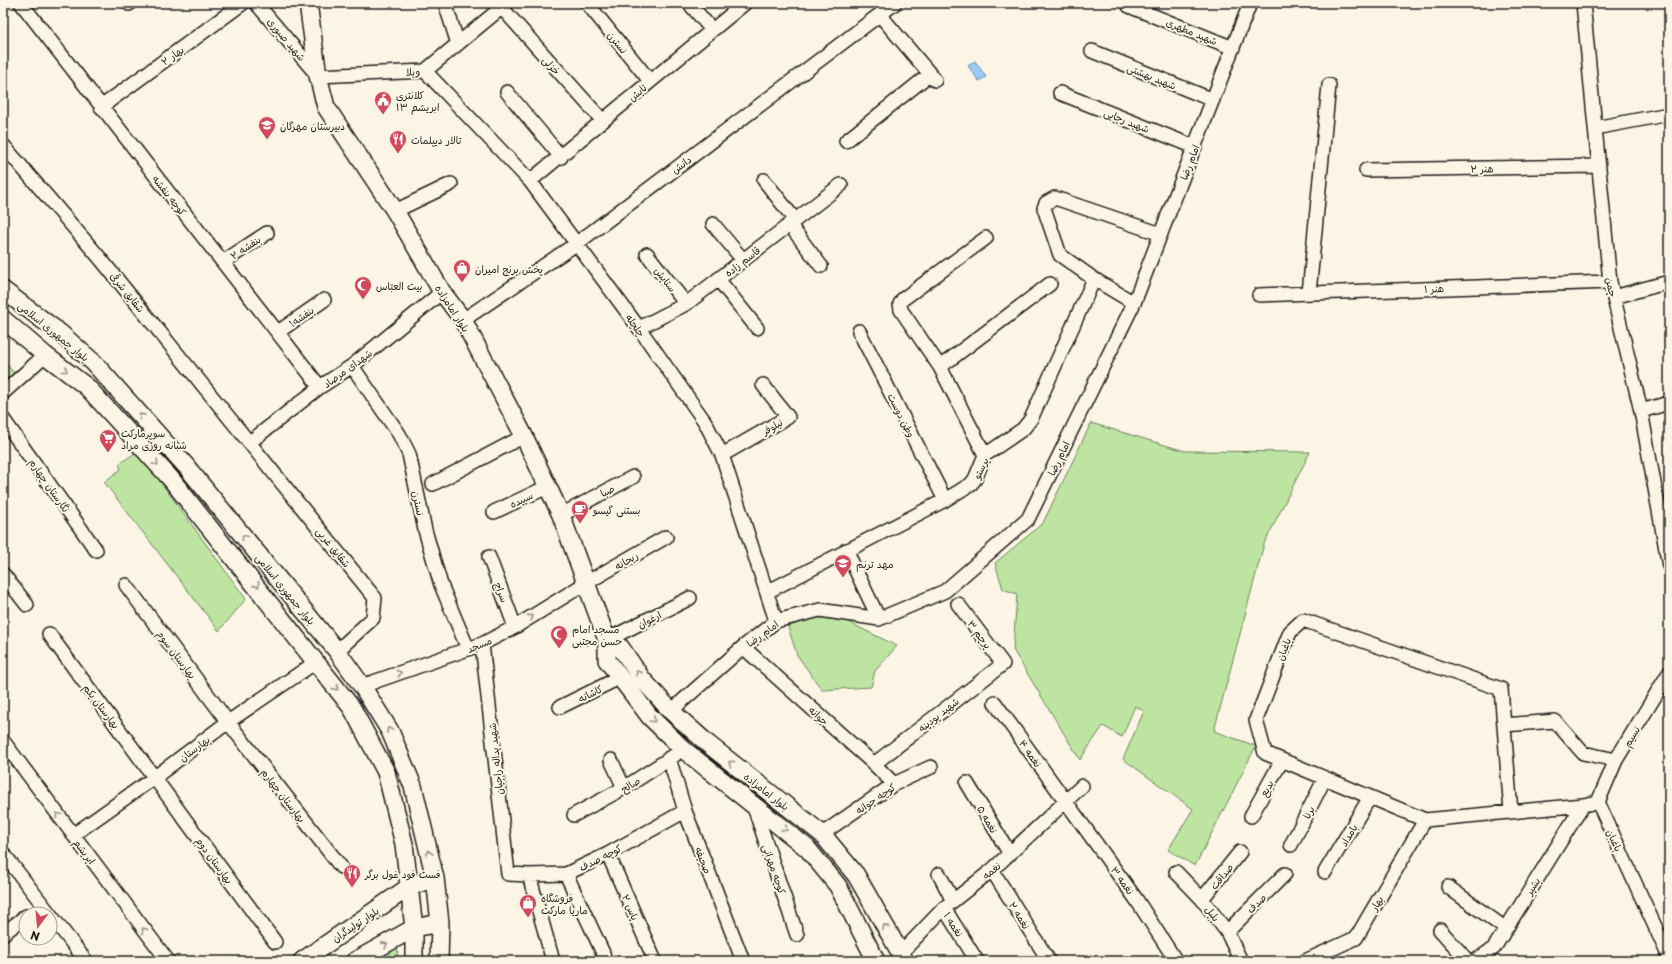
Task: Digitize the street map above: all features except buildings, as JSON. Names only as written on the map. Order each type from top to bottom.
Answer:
[{"type":"main road","name":"بلوار امامزاده","points":[[308,3],[318,76],[326,107],[395,211],[442,292],[463,320],[524,436],[561,515],[607,640],[607,660],[619,678],[650,717],[684,750],[807,848],[838,886],[876,961]]},
{"type":"main road","name":"بلوار جمهوری اسلامی","points":[[3,290],[60,334],[93,362],[186,466],[337,651],[362,686],[390,731],[413,786],[434,878],[440,923],[439,961]]},
{"type":"main road","name":"بلوار جمهوری اسلامی","points":[[3,319],[45,355],[87,387],[171,479],[352,708],[386,772],[404,844],[414,928],[414,961]]},
{"type":"main road","points":[[171,479],[186,466]]},
{"type":"main road","name":"بلوار امامزاده","points":[[607,640],[621,648],[642,679],[671,711],[708,744],[822,834],[856,875],[903,957]]},
{"type":"main road","name":"بلوار تولیدگران","points":[[302,961],[409,887],[434,878]]},
{"type":"main road","points":[[355,961],[414,928],[440,923]]},
{"type":"street","name":"کوچه بنفشه","points":[[21,3],[320,386]]},
{"type":"street","name":"بهار ۲","points":[[102,107],[243,3]]},
{"type":"street","name":"شهید صبوری","points":[[256,3],[318,76]]},
{"type":"street","points":[[445,3],[458,44]]},
{"type":"street","name":"نسترن","points":[[587,3],[650,81]]},
{"type":"street","points":[[689,3],[712,30]]},
{"type":"street","name":"تابش","points":[[530,181],[561,157],[745,3]]},
{"type":"street","name":"دانش","points":[[463,320],[576,244],[880,16],[895,3]]},
{"type":"street","name":"چمن","points":[[1583,3],[1610,282],[1641,411],[1669,566]]},
{"type":"street","name":"ویلا","points":[[318,76],[425,71],[505,6]]},
{"type":"street","name":"خزلی","points":[[505,6],[603,121]]},
{"type":"street","name":"شهید مطهری","points":[[1129,6],[1233,48]]},
{"type":"street","name":"امام رضا","points":[[671,711],[743,647],[776,621],[820,610],[879,619],[945,591],[1028,519],[1134,303],[1249,6]]},
{"type":"street","points":[[846,141],[933,78],[880,16]]},
{"type":"street","name":"شهید بهشتی","points":[[1092,51],[1213,100]]},
{"type":"street","name":"چلچله","points":[[425,71],[530,181],[638,328],[704,422],[722,455],[776,621]]},
{"type":"street","points":[[1309,293],[1329,84]]},
{"type":"street","points":[[507,92],[561,157]]},
{"type":"street","name":"شهید رجایی","points":[[1060,92],[1195,147]]},
{"type":"street","points":[[1595,128],[1669,114]]},
{"type":"street","name":"شقایق شرقی","points":[[3,145],[99,257],[250,442]]},
{"type":"street","name":"هنر ۲","points":[[1366,170],[1598,166]]},
{"type":"street","points":[[764,180],[821,266]]},
{"type":"street","points":[[395,211],[451,184]]},
{"type":"street","name":"قاسم‌ زاده","points":[[638,328],[686,304],[841,185]]},
{"type":"street","points":[[1134,303],[1094,279],[1060,255],[1057,250],[1044,208],[1050,200],[1056,198],[1161,234]]},
{"type":"street","points":[[713,224],[743,260]]},
{"type":"street","name":"بنفشه ۲","points":[[224,262],[267,233]]},
{"type":"street","points":[[985,455],[940,367],[901,310],[900,304],[903,299],[986,238]]},
{"type":"street","name":"ستایش","points":[[647,254],[686,304]]},
{"type":"street","name":"پرستو","points":[[767,592],[945,500],[971,484],[975,479],[985,455],[1023,429],[1031,419],[1094,279]]},
{"type":"street","points":[[718,280],[757,328]]},
{"type":"street","name":"هنر ۱","points":[[1259,295],[1610,282]]},
{"type":"street","points":[[1614,297],[1669,282]]},
{"type":"street","points":[[940,367],[1050,284]]},
{"type":"street","name":"شهدای مرصاد","points":[[250,442],[320,386],[352,366],[442,292]]},
{"type":"street","name":"بنفشه۱","points":[[278,332],[324,300]]},
{"type":"street","name":"وطن دوست","points":[[859,331],[945,500]]},
{"type":"street","points":[[3,393],[45,355]]},
{"type":"street","name":"نسترن","points":[[352,366],[399,434],[409,454],[425,530],[441,585],[468,649]]},
{"type":"street","name":"نیلوفر","points":[[722,455],[788,418],[763,385]]},
{"type":"street","points":[[1641,411],[1669,403]]},
{"type":"street","name":"نگارستان چهارم","points":[[3,419],[96,550]]},
{"type":"street","points":[[432,484],[524,436]]},
{"type":"street","name":"شقایق غربی","points":[[250,442],[375,598],[373,618],[337,651]]},
{"type":"street","name":"صبا","points":[[561,515],[632,477]]},
{"type":"street","name":"سپیده","points":[[494,512],[547,487]]},
{"type":"street","name":"ریحانه","points":[[586,583],[666,537]]},
{"type":"street","points":[[846,550],[879,619]]},
{"type":"street","name":"سراج","points":[[489,557],[515,627]]},
{"type":"street","points":[[3,574],[27,605]]},
{"type":"street","name":"مسجد","points":[[362,686],[482,644],[515,627],[586,583]]},
{"type":"street","name":"بهارستان سوم","points":[[126,586],[228,722]]},
{"type":"street","name":"ارغوان","points":[[607,640],[690,598]]},
{"type":"street","name":"پرچم ۳","points":[[958,604],[1003,664]]},
{"type":"street","name":"باغبان","points":[[1511,812],[1502,689],[1303,620],[1290,632],[1256,720],[1265,753],[1425,820],[1583,806],[1598,802],[1669,957]]},
{"type":"street","name":"بهارستان یکم","points":[[49,634],[155,777]]},
{"type":"street","name":"شهید یداله راجیان","points":[[482,644],[508,874]]},
{"type":"street","name":"جوانه","points":[[743,647],[874,764],[894,784]]},
{"type":"street","name":"بهارستان","points":[[73,835],[155,777],[228,722],[316,662]]},
{"type":"street","name":"شهید پودینه","points":[[874,764],[1003,664]]},
{"type":"street","name":"نسیم","points":[[1598,802],[1616,760],[1669,673]]},
{"type":"street","name":"کاشانه","points":[[560,707],[619,678]]},
{"type":"street","name":"نغمه ۴","points":[[995,703],[1066,802]]},
{"type":"street","name":"بهارستان چهارم","points":[[228,722],[341,867]]},
{"type":"street","points":[[1504,726],[1555,722],[1583,753],[1616,760]]},
{"type":"street","name":"ابریشم","points":[[3,741],[168,961]]},
{"type":"street","name":"صالح","points":[[574,815],[624,788],[669,758],[684,750]]},
{"type":"street","name":"صحیفه","points":[[669,758],[685,811],[743,961]]},
{"type":"street","points":[[611,760],[624,788]]},
{"type":"street","name":"بدیع","points":[[1251,816],[1282,760]]},
{"type":"street","name":"کوچه جوانه","points":[[822,834],[894,784],[931,767]]},
{"type":"street","name":"بهارستان دوم","points":[[155,777],[275,942]]},
{"type":"street","name":"برنا","points":[[1291,845],[1325,778]]},
{"type":"street","name":"نغمه ۵","points":[[967,783],[1010,854]]},
{"type":"street","name":"نغمه","points":[[903,957],[949,904],[992,870],[1082,786]]},
{"type":"street","name":"بامداد","points":[[1325,872],[1370,797]]},
{"type":"street","name":"نغمه ۳","points":[[1066,802],[1136,899],[1176,961]]},
{"type":"street","name":"کوچه مهرانی","points":[[752,803],[797,935]]},
{"type":"street","name":"بشیر","points":[[1475,961],[1494,948],[1583,806]]},
{"type":"street","name":"کوچه صدف","points":[[508,874],[529,876],[566,874],[608,854],[685,811]]},
{"type":"street","name":"بهار","points":[[1305,961],[1356,938],[1425,820]]},
{"type":"street","name":"صداقت","points":[[1202,899],[1240,852]]},
{"type":"street","points":[[3,853],[86,961]]},
{"type":"street","name":"یاس ۲","points":[[608,854],[655,961]]},
{"type":"street","name":"نغمه ۲","points":[[992,870],[1049,961]]},
{"type":"street","name":"بلبل","points":[[1176,872],[1202,899],[1227,932],[1241,961]]},
{"type":"street","points":[[566,874],[603,953],[604,961]]},
{"type":"street","name":"نغمه ۱","points":[[938,874],[949,904],[977,961]]},
{"type":"street","name":"صدف","points":[[1227,932],[1285,874]]},
{"type":"street","points":[[529,876],[553,961]]},
{"type":"street","points":[[1448,887],[1506,929]]},
{"type":"street","points":[[38,906],[42,903]]},
{"type":"street","points":[[3,934],[18,922]]},
{"type":"street","points":[[1440,930],[1468,961]]},
{"type":"green space","points":[[3,360],[14,373],[3,382]]},
{"type":"green space","points":[[1091,423],[1185,451],[1310,452],[1264,544],[1214,731],[1256,746],[1195,866],[1168,850],[1193,809],[1123,759],[1144,711],[1135,706],[1122,737],[1103,726],[1080,760],[1013,650],[1017,594],[1003,589],[995,563],[1043,523]]},
{"type":"green space","points":[[138,451],[246,599],[219,631],[104,482],[121,469],[119,464]]},
{"type":"green space","points":[[812,617],[846,621],[897,646],[875,671],[871,687],[822,690],[797,655],[788,627]]},
{"type":"green space","points":[[398,946],[397,961],[375,961]]},
{"type":"water","points":[[975,61],[986,77],[979,81],[968,66]]},
{"type":"place","name":"کلانتری ۱۳ ابریشم","points":[[383,115]]},
{"type":"place","name":"دبیرستان مهرگان","points":[[267,140]]},
{"type":"place","name":"تالار دیپلمات","points":[[398,154]]},
{"type":"place","name":"پخش برنج امیران","points":[[462,283]]},
{"type":"place","name":"بیت العبّاس","points":[[363,300]]},
{"type":"place","name":"سوپرمارکت شبانه روزی مراد","points":[[108,453]]},
{"type":"place","name":"بستنی گیسو","points":[[580,524]]},
{"type":"place","name":"مهد ترنم","points":[[843,578]]},
{"type":"place","name":"مسجد امام حسن مجتبی","points":[[559,649]]},
{"type":"place","name":"فست فود غول برگر","points":[[352,888]]},
{"type":"place","name":"فروشگاه ماریا مارکت","points":[[528,918]]}]
